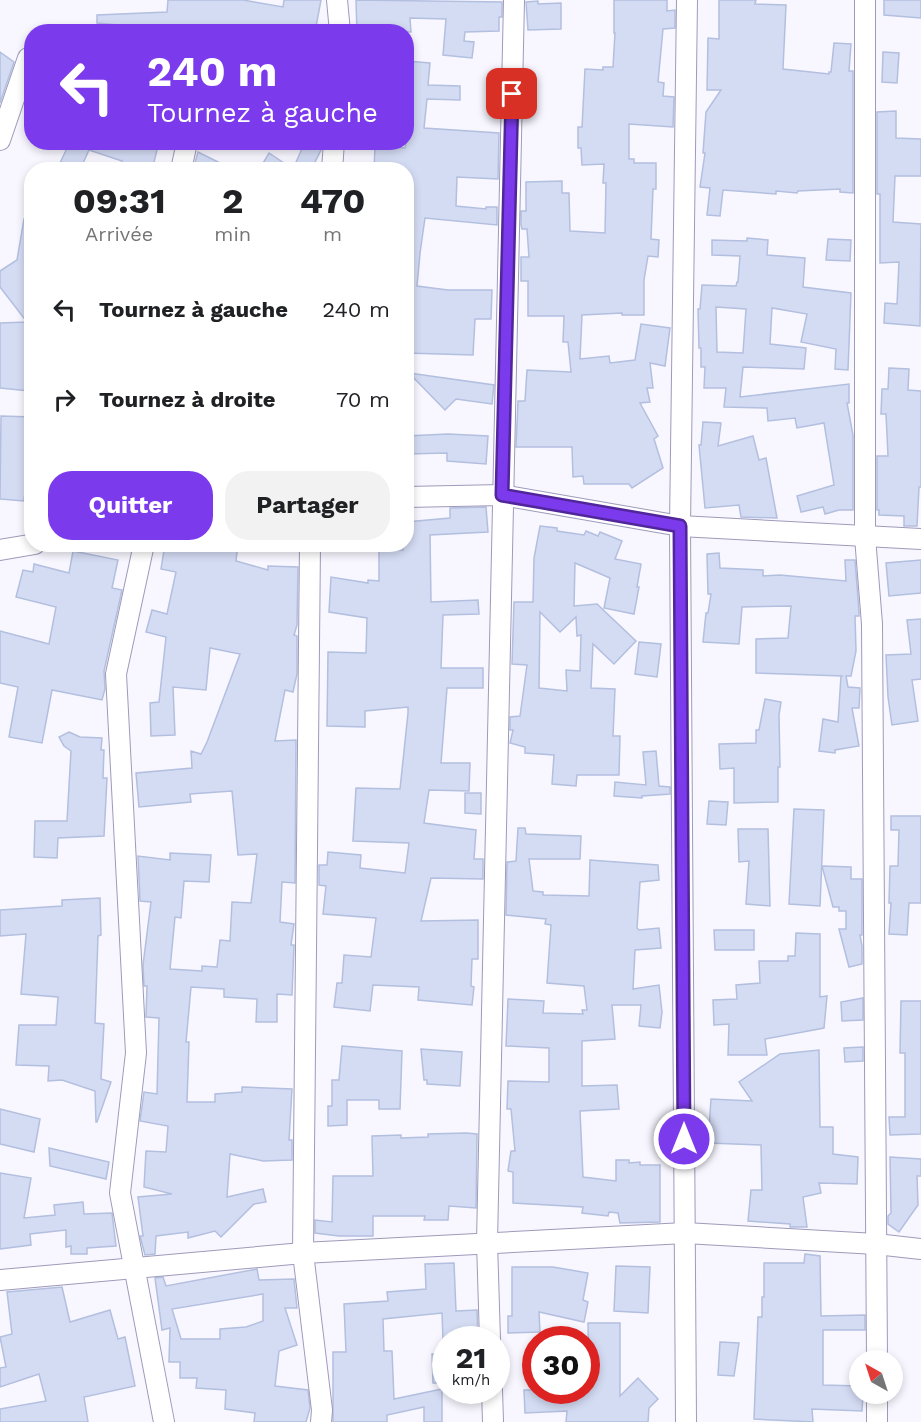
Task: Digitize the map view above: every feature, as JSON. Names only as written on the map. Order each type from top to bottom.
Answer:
[{"type":"street","points":[[337,0],[339,24]]},
{"type":"street","points":[[490,1326],[487,1242],[514,0]]},
{"type":"street","points":[[686,1422],[680,526],[687,0]]},
{"type":"street","points":[[865,0],[865,537],[872,624],[876,1350]]},
{"type":"street","points":[[0,140],[24,70]]},
{"type":"street","points":[[414,497],[502,495],[680,526],[921,539]]},
{"type":"street","points":[[0,550],[24,546]]},
{"type":"street","points":[[142,552],[116,674],[136,1053],[120,1193],[164,1422]]},
{"type":"street","points":[[310,552],[303,1253],[322,1410],[321,1422]]},
{"type":"street","points":[[0,1280],[303,1253],[684,1233],[921,1248]]},
{"type":"street","points":[[492,1404],[493,1422]]},
{"type":"street","points":[[877,1404],[877,1422]]},
{"type":"building","points":[[168,0],[243,0],[283,7],[284,0],[321,0],[316,24],[97,23],[97,15],[167,12]]},
{"type":"building","points":[[356,0],[502,2],[499,31],[465,32],[464,41],[474,42],[472,58],[443,55],[446,19],[410,18],[410,24],[357,24]]},
{"type":"building","points":[[614,0],[667,0],[667,11],[675,10],[675,28],[663,29],[658,82],[664,83],[663,96],[674,97],[673,127],[629,124],[629,159],[634,159],[634,163],[656,163],[651,239],[659,240],[658,257],[648,256],[644,280],[644,315],[622,315],[622,313],[582,315],[580,359],[609,356],[610,363],[635,360],[641,324],[670,328],[665,366],[650,363],[653,388],[647,388],[650,402],[640,403],[658,436],[654,439],[663,468],[632,488],[629,484],[584,484],[583,476],[573,477],[572,447],[516,447],[518,401],[525,401],[527,370],[571,372],[568,342],[563,342],[564,316],[528,316],[528,281],[521,281],[521,257],[529,257],[527,229],[522,229],[521,225],[521,211],[526,211],[526,182],[562,181],[562,193],[569,193],[570,231],[605,233],[604,164],[582,165],[581,148],[578,148],[578,127],[582,127],[585,69],[603,70],[603,67],[613,67]]},
{"type":"building","points":[[719,0],[756,0],[755,4],[786,5],[783,69],[829,74],[834,43],[851,44],[849,71],[853,71],[853,193],[840,192],[840,189],[798,191],[797,193],[776,191],[776,194],[723,190],[720,216],[707,215],[710,188],[700,187],[705,153],[703,153],[706,112],[721,90],[707,90],[708,38],[719,39]]},
{"type":"building","points":[[884,0],[921,0],[921,18],[884,15]]},
{"type":"building","points":[[538,1],[538,4],[561,3],[561,29],[528,30],[526,2]]},
{"type":"building","points":[[0,52],[14,62],[0,103]]},
{"type":"building","points":[[883,52],[899,53],[897,83],[882,82]]},
{"type":"building","points":[[414,62],[430,63],[428,85],[460,86],[460,100],[427,99],[424,128],[499,133],[498,179],[457,177],[456,206],[486,209],[486,207],[497,207],[497,225],[425,218],[420,253],[417,286],[448,290],[492,290],[491,319],[475,319],[473,355],[414,353],[414,162],[374,162],[375,150],[414,150]]},
{"type":"building","points":[[896,111],[896,138],[921,139],[921,176],[895,176],[893,222],[921,224],[920,326],[884,323],[885,303],[897,304],[899,262],[880,263],[877,112]]},
{"type":"building","points":[[66,150],[89,150],[84,162],[60,162]]},
{"type":"building","points":[[89,150],[157,150],[154,162],[122,161]]},
{"type":"building","points":[[301,150],[321,150],[315,162],[296,162]]},
{"type":"building","points":[[198,152],[218,162],[195,162]]},
{"type":"building","points":[[269,153],[282,162],[264,162]]},
{"type":"building","points":[[24,219],[24,318],[0,287],[0,271],[17,260]]},
{"type":"building","points":[[747,238],[768,240],[767,255],[805,258],[803,287],[851,293],[848,370],[835,369],[836,349],[801,342],[807,314],[772,308],[770,344],[806,348],[804,369],[743,367],[740,397],[849,384],[849,403],[847,403],[853,435],[853,510],[839,510],[825,514],[823,507],[801,512],[797,496],[834,485],[824,423],[797,428],[795,418],[768,421],[767,408],[724,407],[726,388],[704,388],[705,367],[701,367],[698,309],[700,309],[702,285],[736,286],[740,256],[712,255],[712,240],[747,241]],"holes":[[[716,307],[746,309],[743,353],[717,352]]]},
{"type":"building","points":[[828,239],[851,240],[850,261],[826,260]]},
{"type":"building","points":[[24,322],[24,390],[0,388],[0,323]]},
{"type":"building","points":[[889,368],[909,369],[908,390],[921,391],[921,487],[919,487],[917,526],[904,526],[904,516],[879,515],[879,510],[877,510],[877,456],[888,456],[886,414],[881,414],[882,389],[888,389]]},
{"type":"building","points":[[414,374],[494,385],[492,404],[456,399],[445,410],[414,378]]},
{"type":"building","points":[[1,416],[24,417],[24,501],[0,499]]},
{"type":"building","points":[[703,422],[721,423],[718,446],[753,436],[759,460],[766,458],[777,518],[741,517],[739,505],[705,508],[699,445],[701,445]]},
{"type":"building","points":[[414,436],[488,436],[486,464],[447,461],[447,453],[414,454]]},
{"type":"building","points":[[486,507],[488,532],[430,535],[431,602],[478,600],[479,614],[443,615],[441,668],[483,668],[483,688],[447,688],[441,763],[470,763],[469,791],[429,790],[424,823],[476,830],[474,859],[483,859],[483,879],[431,878],[421,921],[478,920],[478,959],[472,959],[471,986],[474,987],[472,1005],[418,1000],[419,987],[373,985],[370,1011],[334,1007],[337,983],[342,983],[344,955],[371,957],[376,918],[323,914],[326,886],[319,885],[319,865],[327,865],[328,852],[361,855],[360,868],[405,873],[409,843],[353,841],[356,788],[400,789],[408,707],[365,711],[365,727],[327,726],[328,652],[366,653],[367,618],[329,612],[331,577],[368,583],[368,580],[379,581],[379,552],[414,552],[414,521],[450,518],[450,508]]},
{"type":"building","points":[[540,526],[584,535],[586,531],[598,536],[600,532],[622,541],[615,559],[641,564],[634,614],[604,608],[610,578],[575,563],[574,606],[597,604],[636,641],[614,664],[593,644],[591,688],[615,689],[613,736],[620,736],[619,775],[577,775],[576,786],[552,784],[554,755],[525,753],[525,747],[510,743],[513,730],[510,730],[510,717],[520,716],[527,665],[512,664],[514,602],[533,602],[534,558]],"holes":[[[540,612],[560,632],[576,617],[577,636],[581,635],[580,671],[566,670],[567,691],[539,688]]]},
{"type":"building","points":[[73,552],[118,560],[112,588],[122,590],[104,671],[105,689],[102,700],[52,690],[42,743],[9,737],[18,687],[0,683],[0,631],[49,644],[56,607],[16,597],[23,570],[33,572],[34,564],[69,573]]},
{"type":"building","points":[[164,552],[237,552],[236,561],[268,570],[268,566],[298,567],[297,625],[294,635],[297,636],[297,674],[293,692],[285,690],[275,741],[296,740],[295,883],[282,882],[280,922],[294,924],[291,945],[294,945],[292,995],[277,994],[277,1022],[256,1022],[257,999],[224,997],[224,989],[191,987],[186,1042],[189,1042],[187,1102],[215,1102],[215,1094],[242,1092],[242,1087],[292,1089],[289,1140],[292,1140],[292,1160],[263,1161],[230,1154],[227,1197],[263,1189],[266,1202],[254,1204],[221,1237],[215,1231],[188,1238],[188,1232],[156,1236],[155,1254],[145,1255],[140,1236],[143,1236],[138,1197],[172,1194],[144,1187],[146,1151],[166,1152],[168,1126],[140,1121],[144,1092],[157,1094],[159,1018],[146,1017],[147,986],[144,986],[143,965],[151,902],[140,901],[138,856],[170,860],[170,853],[211,855],[209,882],[184,881],[181,918],[175,917],[170,969],[202,971],[202,966],[217,967],[220,940],[230,941],[232,902],[251,903],[257,854],[238,855],[232,791],[190,794],[191,802],[139,807],[136,773],[192,768],[191,751],[201,754],[240,654],[210,648],[206,690],[173,687],[175,735],[151,736],[150,703],[159,702],[166,637],[146,632],[152,610],[167,614],[176,572],[161,569]]},
{"type":"building","points":[[719,553],[720,568],[763,570],[763,576],[780,575],[846,581],[845,560],[855,560],[859,616],[855,616],[856,651],[851,676],[846,676],[848,687],[860,688],[859,708],[852,708],[859,746],[835,750],[835,753],[819,751],[823,719],[838,722],[841,676],[843,676],[756,673],[756,639],[788,638],[791,606],[742,607],[739,644],[703,642],[706,613],[708,613],[711,594],[708,594],[707,554]]},
{"type":"building","points":[[921,560],[921,593],[889,596],[886,563]]},
{"type":"building","points":[[921,619],[921,679],[912,680],[918,721],[892,725],[886,655],[911,654],[907,620]]},
{"type":"building","points":[[639,642],[661,644],[657,677],[635,674]]},
{"type":"building","points":[[765,699],[781,702],[778,802],[734,803],[734,768],[720,769],[719,744],[756,743],[756,730],[759,730]]},
{"type":"building","points":[[69,732],[80,737],[102,738],[103,778],[107,778],[104,836],[58,838],[57,858],[34,857],[35,821],[67,821],[71,751],[64,746],[59,737]]},
{"type":"building","points":[[656,751],[659,786],[670,787],[670,794],[642,796],[642,798],[614,796],[615,782],[646,785],[643,752]]},
{"type":"building","points":[[465,793],[481,793],[481,814],[465,813]]},
{"type":"building","points":[[709,801],[728,802],[726,825],[707,824]]},
{"type":"building","points":[[794,809],[824,810],[820,906],[789,904]]},
{"type":"building","points":[[891,816],[921,816],[921,903],[909,903],[907,935],[889,934],[890,866],[898,866],[899,830],[891,830]]},
{"type":"building","points":[[518,828],[525,828],[526,834],[581,836],[580,859],[529,859],[533,891],[543,892],[543,895],[589,896],[590,860],[658,865],[659,880],[640,882],[637,928],[639,930],[659,928],[661,948],[635,950],[633,989],[659,985],[662,1012],[660,1028],[639,1026],[641,1005],[612,1005],[615,1039],[582,1041],[582,1086],[617,1085],[619,1109],[580,1111],[583,1177],[616,1181],[616,1160],[629,1160],[629,1163],[640,1162],[640,1165],[660,1165],[660,1222],[620,1223],[618,1213],[609,1212],[608,1216],[582,1213],[583,1207],[513,1203],[513,1172],[508,1171],[511,1151],[515,1151],[511,1109],[507,1109],[508,1081],[549,1082],[549,1048],[506,1046],[508,999],[544,1001],[543,1013],[583,1014],[582,1010],[587,1010],[584,986],[547,983],[551,925],[545,924],[546,919],[506,915],[507,862],[516,861]]},
{"type":"building","points":[[738,829],[768,829],[770,906],[746,904],[749,861],[739,862]]},
{"type":"building","points":[[822,866],[851,867],[851,879],[862,879],[862,935],[860,935],[862,964],[849,967],[839,929],[846,929],[846,911],[839,911],[839,907],[833,907]]},
{"type":"building","points":[[100,898],[101,935],[98,936],[95,1023],[104,1024],[101,1079],[111,1082],[96,1122],[95,1091],[62,1080],[48,1081],[49,1066],[16,1065],[19,1025],[56,1025],[58,997],[21,994],[26,934],[0,936],[0,910],[62,906],[62,900]]},
{"type":"building","points":[[714,930],[754,930],[754,950],[715,950]]},
{"type":"building","points":[[796,933],[820,934],[820,997],[827,996],[824,1028],[765,1039],[767,1055],[728,1055],[729,1024],[714,1025],[713,1000],[737,999],[736,985],[760,983],[759,961],[788,961],[788,956],[795,956]]},
{"type":"building","points":[[863,998],[863,1020],[842,1021],[841,1002]]},
{"type":"building","points":[[901,1001],[921,1001],[921,1134],[890,1135],[889,1117],[905,1117],[905,1053],[900,1053]]},
{"type":"building","points":[[342,1046],[402,1051],[400,1109],[379,1109],[379,1100],[347,1100],[347,1125],[328,1126],[328,1106],[332,1106],[332,1080],[339,1080]]},
{"type":"building","points":[[863,1047],[863,1061],[845,1062],[844,1048]]},
{"type":"building","points":[[421,1049],[462,1052],[460,1086],[427,1084],[427,1080],[424,1080]]},
{"type":"building","points":[[819,1050],[820,1127],[833,1127],[833,1154],[858,1157],[857,1184],[819,1183],[821,1193],[803,1197],[807,1227],[748,1221],[751,1190],[762,1190],[761,1145],[708,1143],[711,1099],[752,1101],[739,1082],[780,1054]]},
{"type":"building","points":[[0,1109],[40,1119],[34,1152],[0,1144]]},
{"type":"building","points":[[428,1134],[477,1134],[476,1208],[449,1206],[448,1220],[424,1220],[425,1216],[373,1216],[373,1236],[315,1233],[315,1220],[332,1222],[333,1176],[373,1176],[372,1136],[401,1135],[401,1138],[428,1137]]},
{"type":"building","points":[[49,1148],[109,1162],[106,1179],[50,1166]]},
{"type":"building","points":[[890,1157],[921,1159],[921,1176],[917,1176],[918,1205],[899,1232],[888,1224],[888,1216],[891,1213]]},
{"type":"building","points":[[0,1173],[31,1178],[24,1218],[55,1215],[54,1205],[83,1202],[84,1214],[112,1213],[116,1246],[87,1248],[87,1254],[71,1254],[71,1246],[66,1247],[66,1230],[30,1234],[31,1245],[0,1249]]},
{"type":"building","points":[[805,1254],[820,1256],[821,1316],[865,1315],[865,1330],[823,1330],[823,1385],[849,1386],[849,1404],[862,1404],[862,1411],[812,1409],[813,1422],[754,1419],[758,1317],[762,1317],[764,1263],[804,1263]]},
{"type":"building","points":[[454,1263],[456,1311],[477,1310],[478,1326],[442,1326],[442,1313],[383,1319],[384,1351],[392,1351],[394,1399],[432,1391],[432,1404],[442,1404],[442,1422],[424,1422],[424,1407],[387,1415],[387,1422],[333,1422],[333,1352],[346,1352],[344,1304],[388,1301],[387,1292],[426,1289],[425,1264]]},
{"type":"building","points":[[616,1266],[650,1267],[648,1313],[614,1311]]},
{"type":"building","points":[[512,1267],[553,1267],[588,1273],[583,1300],[588,1302],[584,1322],[539,1312],[540,1326],[522,1326],[522,1333],[510,1333],[508,1316],[512,1316]]},
{"type":"building","points":[[257,1269],[259,1280],[294,1279],[297,1308],[285,1308],[297,1345],[279,1351],[275,1386],[308,1390],[310,1408],[306,1422],[254,1422],[255,1413],[225,1409],[226,1390],[196,1388],[197,1378],[180,1378],[180,1362],[169,1362],[170,1328],[162,1330],[155,1278],[163,1277],[166,1286]],"holes":[[[263,1294],[263,1321],[246,1327],[220,1329],[220,1339],[181,1339],[172,1309]]]},
{"type":"building","points":[[62,1287],[70,1322],[110,1310],[118,1339],[125,1337],[135,1386],[84,1397],[88,1422],[0,1422],[0,1409],[46,1401],[39,1374],[0,1387],[0,1368],[6,1367],[0,1337],[12,1334],[7,1292]]},
{"type":"building","points":[[588,1323],[620,1323],[620,1396],[638,1378],[658,1399],[649,1408],[648,1422],[566,1422],[567,1411],[525,1413],[525,1404],[600,1404],[600,1326],[588,1326]]},
{"type":"building","points":[[720,1342],[739,1343],[734,1376],[718,1375]]},
{"type":"route","points":[[512,94],[502,495],[680,526],[684,1139]]}]
